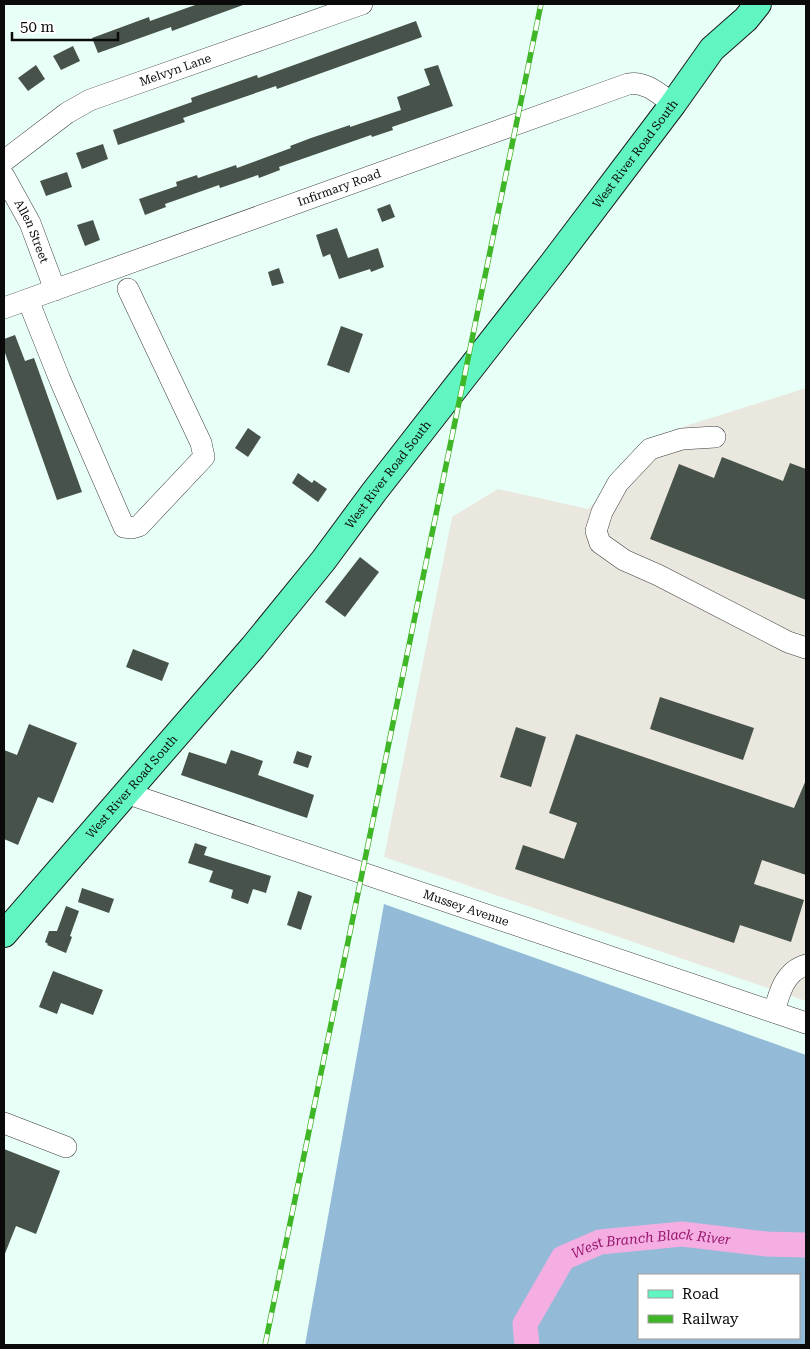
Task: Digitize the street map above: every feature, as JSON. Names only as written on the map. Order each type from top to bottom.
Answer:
[{"type":"main road","points":[[712,49],[737,4]]},
{"type":"main road","name":"West River Road South","points":[[4,934],[254,647],[323,561],[374,492],[552,264],[673,104],[712,49],[746,19],[758,4]]},
{"type":"street","name":"Melvyn Lane","points":[[4,161],[67,113],[90,100],[362,4]]},
{"type":"street","name":"Infirmary Road","points":[[4,308],[628,84],[640,84],[650,88],[673,104]]},
{"type":"street","name":"Allen Street","points":[[4,176],[30,223],[55,290]]},
{"type":"street","points":[[28,300],[60,380],[124,527],[132,528],[139,526],[204,457],[201,444],[128,289]]},
{"type":"street","points":[[715,437],[682,439],[650,448],[618,483],[602,512],[596,531],[600,543],[624,560],[658,575],[788,642],[806,648]]},
{"type":"street","name":"Mussey Avenue","points":[[126,793],[806,1023]]},
{"type":"street","points":[[774,1012],[780,991],[787,978],[806,965]]},
{"type":"street","points":[[4,1123],[66,1147]]},
{"type":"shaded area","points":[[806,388],[806,1001],[384,857],[452,517],[498,489],[588,509],[676,429]]},
{"type":"shaded area","points":[[384,904],[806,1055],[806,1345],[305,1345]]},
{"type":"building","points":[[198,4],[243,5],[172,31],[171,27],[98,53],[92,38],[149,17],[150,21]]},
{"type":"building","points":[[416,21],[422,37],[277,89],[276,86],[183,118],[185,122],[118,145],[113,130],[192,102],[191,98],[257,75],[258,78]]},
{"type":"building","points":[[73,46],[80,61],[61,70],[53,56]]},
{"type":"building","points":[[36,65],[45,79],[28,91],[18,78]]},
{"type":"building","points":[[438,65],[453,106],[392,127],[393,130],[372,137],[371,135],[279,167],[280,170],[259,178],[258,175],[220,188],[219,185],[165,204],[166,207],[145,215],[139,199],[177,186],[176,182],[197,175],[198,178],[236,165],[237,168],[291,148],[290,146],[311,138],[401,110],[397,97],[430,85],[424,69]]},
{"type":"building","points":[[103,144],[108,159],[82,169],[76,153]]},
{"type":"building","points":[[67,172],[72,187],[46,196],[40,181]]},
{"type":"building","points":[[390,204],[395,217],[382,222],[377,209]]},
{"type":"building","points":[[93,220],[100,240],[85,246],[77,225]]},
{"type":"building","points":[[337,228],[348,258],[378,248],[384,267],[371,272],[370,269],[339,279],[330,254],[323,257],[316,235]]},
{"type":"building","points":[[279,268],[284,283],[272,286],[268,272]]},
{"type":"building","points":[[341,326],[363,334],[349,373],[327,365]]},
{"type":"building","points":[[15,335],[25,361],[34,358],[82,492],[57,500],[4,350],[4,339]]},
{"type":"building","points":[[248,428],[261,437],[248,457],[235,448]]},
{"type":"building","points":[[722,457],[783,481],[790,463],[806,469],[806,600],[650,539],[679,464],[714,478]]},
{"type":"building","points":[[298,473],[312,483],[314,480],[327,489],[318,502],[292,483]]},
{"type":"building","points":[[360,557],[379,572],[345,617],[325,602]]},
{"type":"building","points":[[133,649],[169,663],[162,681],[126,667]]},
{"type":"building","points":[[660,697],[754,728],[743,760],[650,729]]},
{"type":"building","points":[[29,724],[77,743],[53,803],[38,797],[18,845],[4,839],[4,750],[17,755]]},
{"type":"building","points":[[516,727],[546,737],[531,787],[500,777]]},
{"type":"building","points":[[576,734],[794,808],[806,780],[806,875],[762,860],[754,884],[804,900],[791,942],[740,925],[734,943],[515,869],[523,845],[564,859],[577,823],[549,813]]},
{"type":"building","points":[[231,750],[263,761],[258,775],[314,795],[307,818],[181,775],[189,752],[226,764]]},
{"type":"building","points":[[297,751],[312,756],[308,768],[293,763]]},
{"type":"building","points":[[195,843],[207,847],[204,855],[271,876],[266,893],[253,889],[248,904],[231,898],[233,890],[209,882],[213,871],[188,863]]},
{"type":"building","points":[[82,888],[114,899],[109,913],[78,902]]},
{"type":"building","points":[[298,891],[312,896],[301,930],[287,925]]},
{"type":"building","points":[[66,906],[79,911],[66,953],[47,945],[45,942],[49,931],[57,931]]},
{"type":"building","points":[[53,971],[103,990],[93,1015],[61,1003],[57,1014],[39,1007]]},
{"type":"building","points":[[4,1149],[60,1171],[36,1234],[16,1226],[4,1256]]},
{"type":"waterway","name":"West Branch Black River","points":[[527,1345],[525,1324],[563,1258],[600,1242],[682,1234],[766,1244],[806,1245]]},
{"type":"railway","points":[[265,1345],[541,4]]}]
